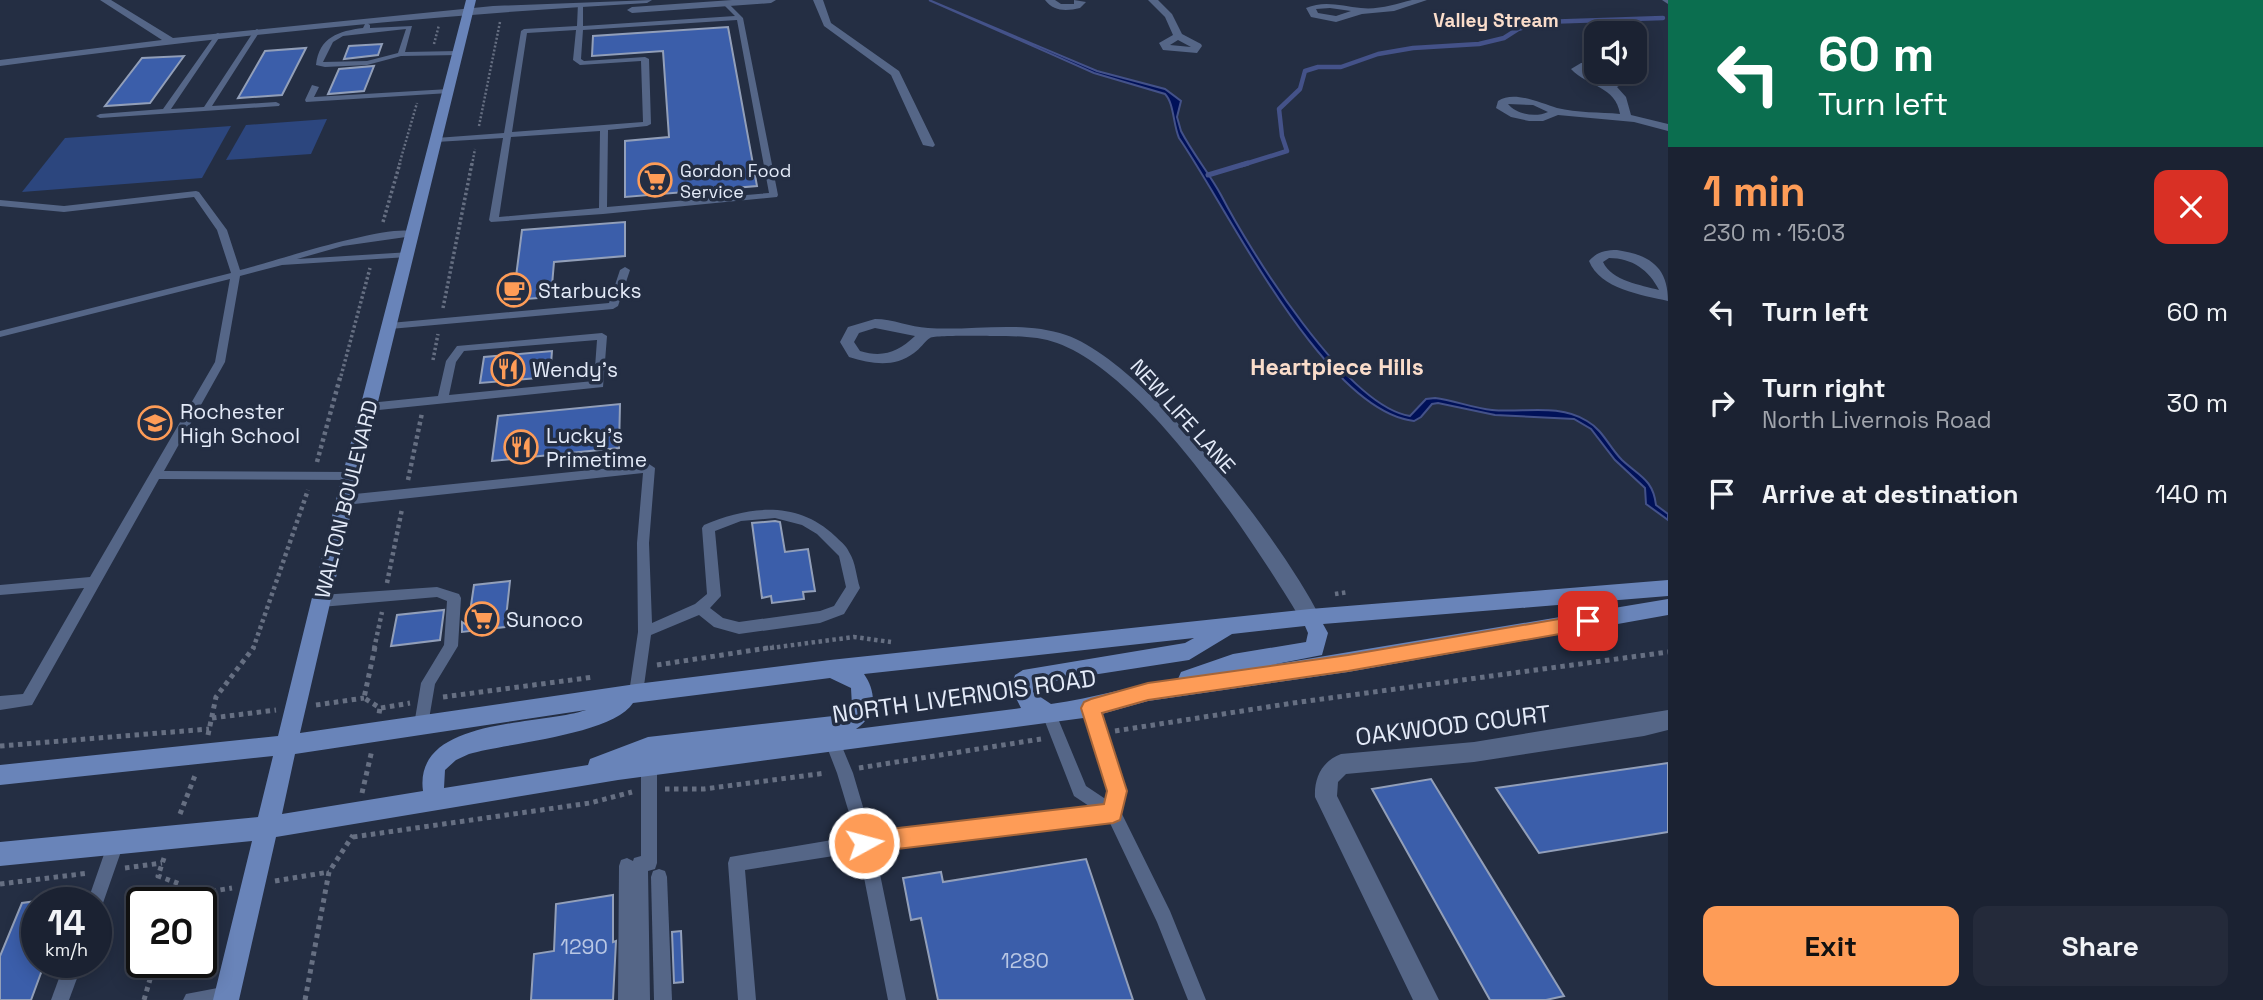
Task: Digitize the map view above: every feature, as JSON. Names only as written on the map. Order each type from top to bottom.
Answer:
[{"type":"main road","name":"WALTON BOULEVARD","points":[[227,997],[345,500],[471,0]]},
{"type":"main road","name":"NORTH LIVERNOIS ROAD","points":[[0,775],[286,745],[636,693],[830,669],[1310,617],[1668,588]]},
{"type":"main road","name":"NORTH LIVERNOIS ROAD","points":[[0,854],[265,828],[566,778],[1091,708],[1148,692],[1348,663],[1668,607]]},
{"type":"main road","points":[[1148,692],[1233,663],[1315,649],[1318,633],[1310,617]]},
{"type":"main road","points":[[1049,714],[1025,699],[1020,689],[1022,681],[1030,676],[1189,651],[1227,628]]},
{"type":"main road","points":[[566,778],[648,747],[846,724],[858,717],[864,707],[864,694],[858,681],[830,669]]},
{"type":"main road","points":[[435,799],[432,780],[435,764],[444,755],[471,743],[584,721],[636,693]]},
{"type":"street","points":[[105,0],[171,41]]},
{"type":"street","points":[[0,63],[257,32],[367,25],[468,13],[494,19],[647,0]]},
{"type":"street","points":[[581,9],[771,0]]},
{"type":"street","points":[[818,0],[827,24],[895,72],[929,145]]},
{"type":"street","points":[[1049,0],[1054,6],[1066,8],[1077,6],[1081,2],[1079,0]]},
{"type":"street","points":[[1153,0],[1169,16],[1178,36]]},
{"type":"street","points":[[1362,11],[1394,8],[1422,0]]},
{"type":"street","points":[[1584,65],[1576,69],[1584,77]]},
{"type":"street","points":[[1604,84],[1611,86],[1626,107],[1626,118]]},
{"type":"street","points":[[1611,86],[1615,84]]},
{"type":"street","points":[[1556,111],[1626,118],[1668,128]]},
{"type":"street","points":[[1606,254],[1635,258],[1653,269],[1668,295],[1616,281],[1603,274],[1596,267],[1595,261],[1606,254]]},
{"type":"street","name":"NEW LIFE LANE","points":[[927,333],[1036,332],[1085,348],[1115,371],[1171,428],[1242,514],[1283,570],[1310,617]]},
{"type":"street","name":"OAKWOOD COURT","points":[[1426,1000],[1326,797],[1325,783],[1330,772],[1341,764],[1474,752],[1668,720]]},
{"type":"lane","points":[[727,3],[740,18],[774,195],[494,220],[524,31],[740,18]]},
{"type":"lane","points":[[436,140],[647,124],[645,59],[583,63],[577,60],[581,9]]},
{"type":"lane","points":[[401,54],[410,27],[367,25],[336,34],[328,40],[319,63],[367,63],[401,54],[458,53]]},
{"type":"lane","points":[[208,107],[257,32]]},
{"type":"lane","points":[[166,110],[218,36]]},
{"type":"lane","points":[[315,87],[309,100],[449,91]]},
{"type":"lane","points":[[100,116],[275,104]]},
{"type":"lane","points":[[603,211],[604,128]]},
{"type":"lane","points":[[0,203],[64,209],[196,194],[222,230],[236,274],[220,362],[27,700],[0,703]]},
{"type":"lane","points":[[0,334],[276,264],[310,250],[379,236],[413,233]]},
{"type":"lane","points":[[276,264],[408,254]]},
{"type":"lane","points":[[390,326],[613,306],[625,270]]},
{"type":"lane","points":[[369,407],[599,384],[602,336],[461,348],[451,361],[443,399]]},
{"type":"lane","points":[[345,500],[649,468],[643,543],[645,632],[636,693]]},
{"type":"lane","points":[[156,474],[351,476]]},
{"type":"lane","points":[[645,632],[700,608],[714,596],[708,528],[725,520],[759,514],[786,514],[807,519],[828,536],[844,555],[853,588],[839,610],[820,617],[739,628],[719,623],[700,608]]},
{"type":"lane","points":[[0,590],[93,582]]},
{"type":"lane","points":[[321,601],[437,592],[454,598],[452,646],[428,683],[421,725]]},
{"type":"lane","points":[[1091,708],[1117,791],[1113,813]]},
{"type":"lane","points":[[1049,714],[1080,791],[1113,813],[1164,917],[1197,1000]]},
{"type":"lane","points":[[834,742],[845,770],[875,882],[898,1000]]},
{"type":"lane","points":[[641,1000],[649,766]]},
{"type":"lane","points":[[747,1000],[736,863],[864,843],[1113,813]]},
{"type":"lane","points":[[100,887],[116,843]]},
{"type":"lane","points":[[627,1000],[644,868]]},
{"type":"lane","points":[[644,868],[663,1000]]},
{"type":"lane","points":[[60,1000],[68,978]]},
{"type":"lane","points":[[192,1000],[227,997]]},
{"type":"path","points":[[1099,733],[1668,652]]},
{"type":"path","points":[[0,746],[209,729]]},
{"type":"path","points":[[353,838],[590,803],[649,789],[704,789],[1058,737]]},
{"type":"path","points":[[0,884],[163,863]]},
{"type":"path","points":[[144,1000],[150,978]]},
{"type":"shaded area","points":[[929,0],[1097,71],[1165,89],[1181,101],[1177,117],[1181,131],[1277,287],[1302,323],[1330,356],[1358,385],[1385,406],[1410,416],[1426,399],[1435,398],[1492,410],[1553,410],[1576,415],[1597,429],[1622,460],[1644,479],[1652,489],[1656,505],[1668,514],[1668,520],[1646,504],[1645,488],[1615,460],[1591,429],[1574,419],[1495,415],[1438,403],[1432,404],[1414,421],[1380,409],[1346,382],[1313,345],[1281,302],[1179,138],[1165,94],[1094,73]]},
{"type":"shaded area","points":[[327,119],[311,154],[226,160],[246,125]]},
{"type":"shaded area","points":[[231,126],[202,178],[22,192],[65,138]]},
{"type":"building","points":[[728,27],[757,186],[625,197],[625,141],[669,137],[663,51],[592,56],[593,36]]},
{"type":"building","points":[[382,44],[378,55],[344,59],[349,46]]},
{"type":"building","points":[[306,48],[282,95],[238,98],[265,51]]},
{"type":"building","points":[[184,56],[150,103],[105,106],[142,58]]},
{"type":"building","points":[[374,66],[364,91],[328,94],[339,69]]},
{"type":"building","points":[[625,222],[625,256],[554,262],[551,297],[513,300],[522,230]]},
{"type":"building","points":[[552,351],[550,377],[480,383],[484,357]]},
{"type":"building","points":[[620,404],[619,448],[492,461],[498,416]]},
{"type":"building","points":[[780,522],[785,552],[808,549],[815,591],[803,592],[804,599],[772,603],[771,596],[762,598],[752,523]]},
{"type":"building","points":[[510,581],[505,627],[462,632],[462,622],[468,626],[474,585]]},
{"type":"building","points":[[444,610],[440,640],[391,646],[397,615]]},
{"type":"building","points":[[1668,763],[1668,832],[1539,853],[1496,788]]},
{"type":"building","points":[[1431,779],[1564,996],[1546,1000],[1490,1000],[1372,789]]},
{"type":"building","points":[[1086,859],[1133,1000],[938,1000],[921,918],[911,920],[903,878],[941,872],[943,882]]},
{"type":"building","points":[[613,895],[613,942],[616,941],[613,1000],[531,1000],[534,954],[554,951],[556,904]]},
{"type":"building","points":[[21,905],[21,978],[39,978],[31,1000],[0,1000],[0,956]]},
{"type":"building","points":[[681,931],[683,982],[674,983],[672,932]]},
{"type":"waterway","points":[[1242,165],[1287,151],[1282,136],[1279,109],[1300,89],[1305,71],[1318,67],[1341,67],[1378,54],[1413,48],[1479,44],[1504,38],[1518,29],[1543,22],[1663,18]]},
{"type":"waterway","points":[[1208,175],[1248,163]]},
{"type":"place","name":"Gordon Food Service","points":[[655,180]]},
{"type":"place","name":"Starbucks","points":[[514,290]]},
{"type":"place","name":"Wendy's","points":[[508,369]]},
{"type":"place","name":"Rochester High School","points":[[155,423]]},
{"type":"place","name":"Lucky's Primetime","points":[[521,447]]},
{"type":"place","name":"Sunoco","points":[[482,619]]},
{"type":"district","name":"Valley Stream","points":[[1496,20]]},
{"type":"district","name":"Heartpiece Hills","points":[[1337,367]]},
{"type":"route","points":[[864,843],[1113,813],[1117,791],[1091,708],[1148,692],[1348,663],[1588,621]]}]
